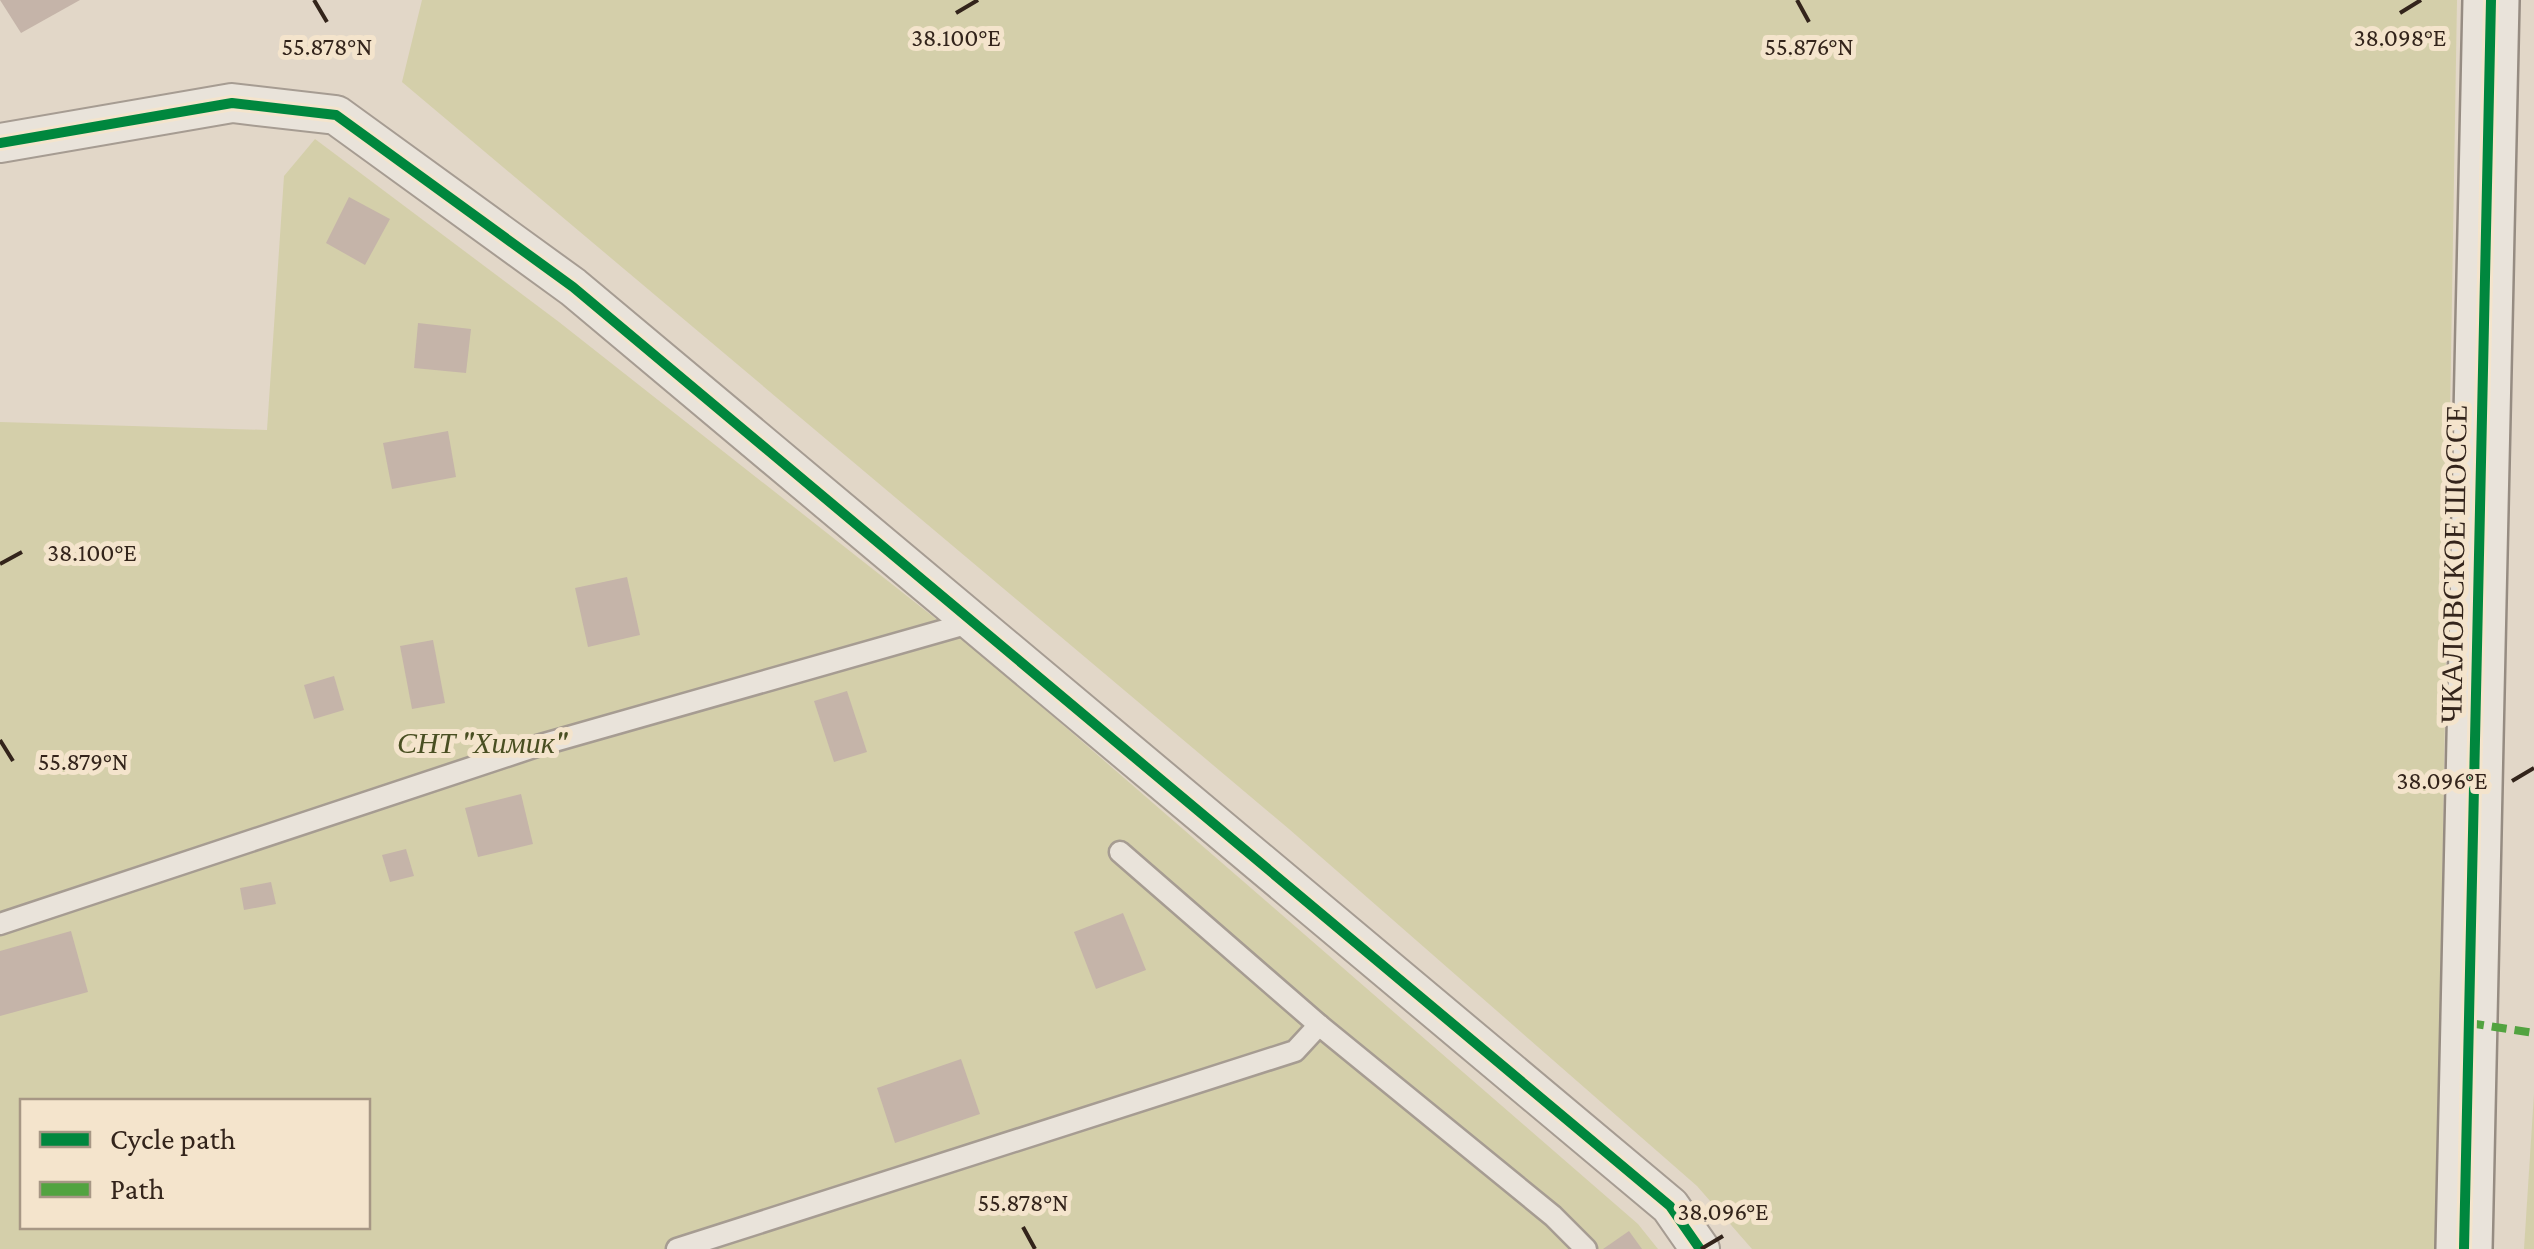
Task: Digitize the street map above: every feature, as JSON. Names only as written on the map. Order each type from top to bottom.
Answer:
[{"type":"street","name":"ЧКАЛОВСКОЕ ШОССЕ","points":[[2464,1249],[2490,0]]},
{"type":"street","points":[[0,142],[232,103],[336,115],[572,287],[1670,1206],[1700,1249]]},
{"type":"lane","points":[[0,924],[537,746],[973,622]]},
{"type":"lane","points":[[1120,852],[1320,1025],[1553,1216],[1586,1249]]},
{"type":"lane","points":[[677,1249],[1295,1051],[1320,1025]]},
{"type":"green space","points":[[422,0],[2457,0],[2436,1249],[1752,1249],[1697,1186],[1289,829],[402,82]]},
{"type":"green space","name":"СНТ \"Химик\"","points":[[315,139],[559,322],[987,659],[1638,1224],[1658,1249],[0,1249],[0,422],[267,430],[284,176]]},
{"type":"green space","points":[[2534,1094],[2534,1249],[2524,1249]]},
{"type":"building","points":[[0,0],[80,0],[21,33]]},
{"type":"building","points":[[349,197],[390,219],[365,265],[326,243]]},
{"type":"building","points":[[418,323],[471,329],[466,373],[414,368]]},
{"type":"building","points":[[448,431],[456,477],[392,489],[383,443]]},
{"type":"building","points":[[627,577],[640,635],[588,647],[575,588]]},
{"type":"building","points":[[433,640],[445,703],[412,709],[400,646]]},
{"type":"building","points":[[334,676],[344,710],[314,719],[304,685]]},
{"type":"building","points":[[847,691],[867,752],[834,762],[814,701]]},
{"type":"building","points":[[521,794],[533,844],[478,857],[465,808]]},
{"type":"building","points":[[406,849],[414,876],[390,882],[382,855]]},
{"type":"building","points":[[271,882],[276,904],[244,910],[240,888]]},
{"type":"building","points":[[1123,913],[1146,970],[1096,989],[1074,932]]},
{"type":"building","points":[[71,931],[88,992],[0,1016],[0,951]]},
{"type":"building","points":[[961,1059],[980,1114],[895,1143],[877,1088]]},
{"type":"building","points":[[1629,1231],[1642,1249],[1603,1249]]},
{"type":"marked path","points":[[2469,1023],[2534,1033]]},
{"type":"cycle path","points":[[2464,1249],[2491,0]]},
{"type":"cycle path","points":[[0,143],[232,103],[336,115],[573,287],[1670,1206],[1700,1249]]}]
